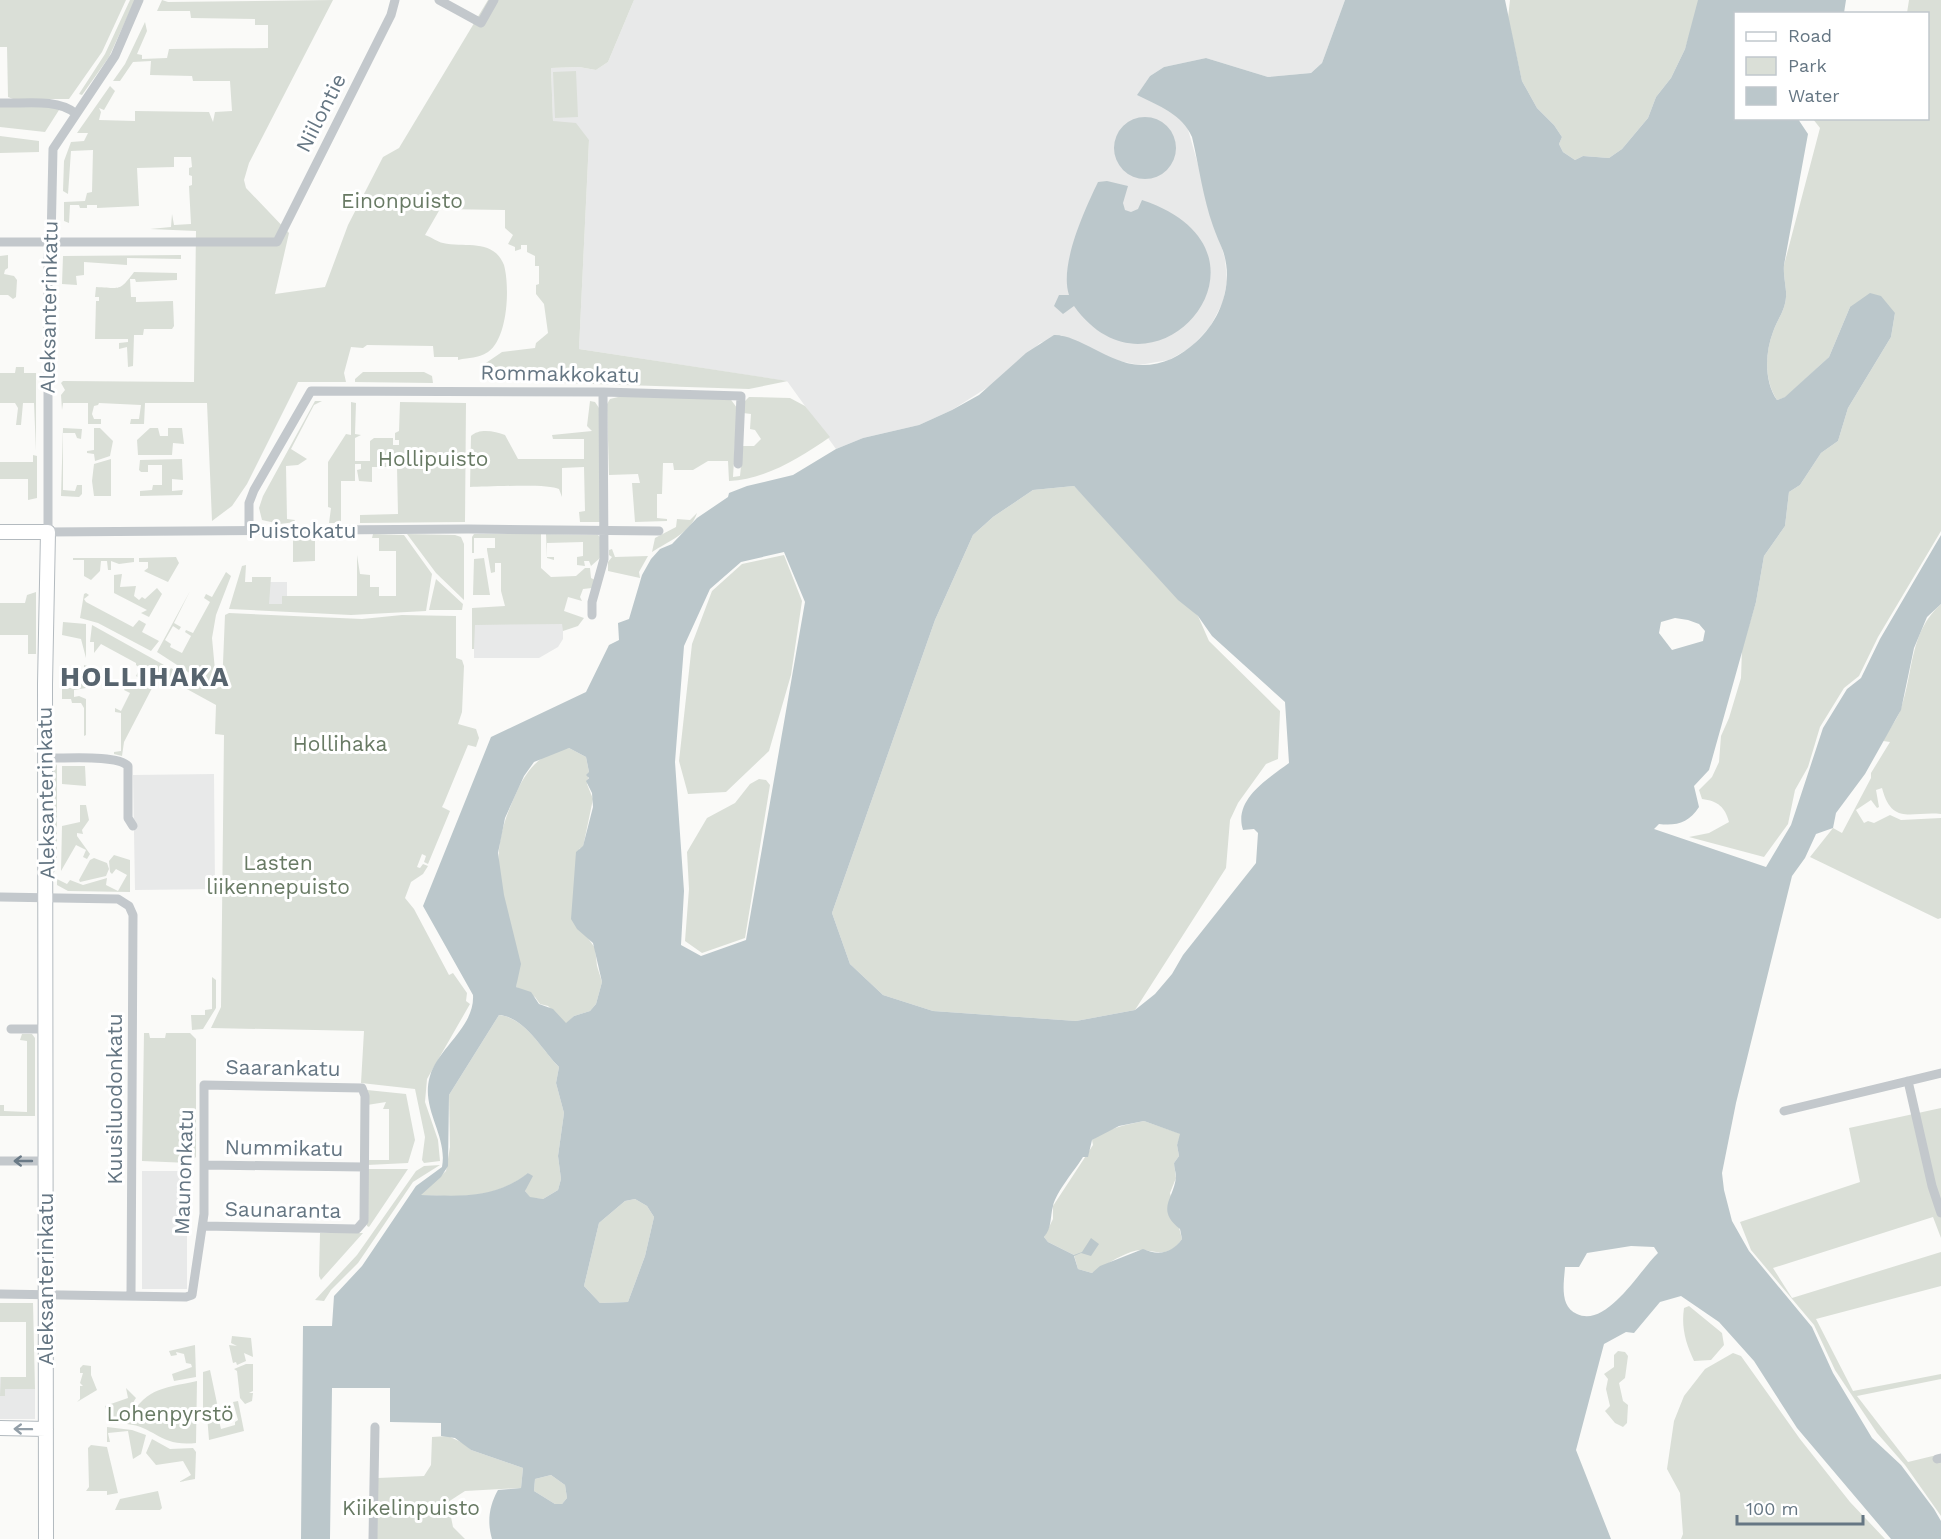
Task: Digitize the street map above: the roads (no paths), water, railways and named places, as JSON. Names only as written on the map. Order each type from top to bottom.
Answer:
[{"type":"main road","name":"Puistokatu","points":[[0,532],[48,532]]},
{"type":"main road","name":"Aleksanterinkatu","points":[[46,1539],[47,898],[45,758],[48,532]]},
{"type":"main road","points":[[0,1428],[46,1429]]},
{"type":"street","name":"Aleksanterinkatu","points":[[48,532],[48,263],[51,242],[52,154],[56,142],[115,56],[139,0]]},
{"type":"street","name":"Niilontie","points":[[51,242],[277,242],[387,22],[395,0]]},
{"type":"street","points":[[439,0],[481,23],[494,0]]},
{"type":"street","points":[[0,103],[57,104],[67,106],[75,113]]},
{"type":"street","points":[[0,242],[51,242]]},
{"type":"street","name":"Rommakkokatu","points":[[249,531],[249,503],[254,490],[311,391],[603,392],[741,396],[738,464]]},
{"type":"street","points":[[592,615],[592,602],[604,559],[603,392]]},
{"type":"street","name":"Puistokatu","points":[[48,532],[659,531]]},
{"type":"street","points":[[45,758],[109,759],[124,762],[128,766],[128,818],[133,826]]},
{"type":"street","points":[[0,897],[47,898]]},
{"type":"street","name":"Kuusiluodonkatu","points":[[47,898],[118,899],[127,904],[133,915],[131,1296]]},
{"type":"street","points":[[11,1029],[47,1029]]},
{"type":"street","points":[[1784,1111],[1941,1073]]},
{"type":"street","name":"Maunonkatu","points":[[131,1296],[192,1295],[203,1226],[205,1165],[202,1081]]},
{"type":"street","name":"Saarankatu","points":[[202,1081],[362,1088],[365,1096],[364,1167]]},
{"type":"street","points":[[1908,1081],[1932,1186],[1941,1213]]},
{"type":"street","points":[[0,1161],[46,1161]]},
{"type":"street","name":"Nummikatu","points":[[205,1165],[364,1167]]},
{"type":"street","name":"Saunaranta","points":[[203,1226],[357,1229],[362,1226],[364,1167]]},
{"type":"street","points":[[0,1294],[131,1296]]},
{"type":"street","points":[[373,1539],[375,1427]]},
{"type":"water","points":[[1345,0],[1505,0],[1522,81],[1537,108],[1562,137],[1559,144],[1563,152],[1575,160],[1583,156],[1609,158],[1622,149],[1648,118],[1656,97],[1671,78],[1685,49],[1698,0],[1846,0],[1844,12],[1734,12],[1734,120],[1799,120],[1808,134],[1784,265],[1785,302],[1768,349],[1768,376],[1777,400],[1785,397],[1829,357],[1850,307],[1870,293],[1881,296],[1895,313],[1891,337],[1848,408],[1838,441],[1821,453],[1800,485],[1789,492],[1785,526],[1764,556],[1756,602],[1709,770],[1694,786],[1699,807],[1691,817],[1682,822],[1659,824],[1654,829],[1766,867],[1791,825],[1823,728],[1847,689],[1861,678],[1880,639],[1941,535],[1941,604],[1927,617],[1914,648],[1901,710],[1865,774],[1836,813],[1833,828],[1816,834],[1805,858],[1792,876],[1736,1103],[1722,1173],[1732,1221],[1749,1251],[1812,1327],[1833,1373],[1872,1438],[1901,1465],[1934,1509],[1941,1521],[1941,1539],[1891,1539],[1797,1428],[1754,1361],[1719,1322],[1681,1296],[1660,1302],[1634,1333],[1626,1332],[1604,1344],[1576,1450],[1611,1539],[492,1539],[489,1520],[495,1496],[498,1490],[521,1488],[523,1468],[471,1450],[455,1438],[441,1436],[441,1423],[390,1422],[390,1388],[332,1388],[330,1539],[301,1539],[303,1326],[332,1326],[334,1296],[362,1266],[416,1186],[442,1167],[441,1144],[428,1100],[430,1076],[440,1056],[468,1017],[473,995],[423,906],[491,737],[586,692],[609,645],[619,640],[618,623],[629,619],[642,575],[651,559],[660,549],[672,544],[697,518],[728,497],[729,493],[747,486],[793,475],[836,449],[863,438],[919,425],[952,410],[979,395],[1026,353],[1054,335],[1073,339],[1116,359],[1139,365],[1162,362],[1190,347],[1205,333],[1218,312],[1226,288],[1226,263],[1206,204],[1192,137],[1188,129],[1161,107],[1137,95],[1150,76],[1164,67],[1206,58],[1268,77],[1311,73],[1322,63]],"holes":[[[1074,486],[1178,600],[1198,616],[1212,636],[1285,702],[1289,763],[1255,790],[1243,809],[1241,819],[1243,830],[1254,829],[1258,833],[1256,863],[1155,994],[1135,1010],[1076,1021],[933,1011],[883,995],[850,964],[832,913],[935,620],[973,535],[993,517],[1033,490]],[[784,552],[805,602],[746,940],[701,956],[681,945],[684,891],[675,762],[684,646],[710,589],[741,562]],[[1675,618],[1699,624],[1705,631],[1703,641],[1672,650],[1659,633],[1661,622]],[[569,748],[586,757],[589,772],[586,775],[589,778],[586,781],[592,793],[593,807],[583,846],[576,852],[571,919],[577,929],[593,943],[602,982],[596,1004],[590,1011],[574,1016],[566,1023],[553,1009],[539,1004],[531,992],[516,987],[521,964],[504,895],[498,853],[505,818],[524,776],[534,762]],[[499,1015],[508,1017],[525,1028],[559,1067],[556,1083],[564,1113],[558,1156],[561,1179],[558,1190],[543,1199],[530,1197],[525,1191],[533,1176],[528,1173],[503,1188],[490,1192],[464,1195],[421,1195],[441,1177],[448,1166],[449,1095]],[[1144,1121],[1180,1134],[1177,1145],[1179,1156],[1174,1163],[1175,1185],[1167,1210],[1173,1222],[1180,1229],[1182,1239],[1165,1252],[1143,1249],[1100,1266],[1092,1273],[1078,1269],[1074,1256],[1081,1253],[1091,1256],[1099,1244],[1091,1238],[1082,1252],[1074,1255],[1048,1242],[1044,1237],[1058,1194],[1083,1157],[1088,1157],[1092,1140],[1119,1126]],[[635,1199],[647,1206],[654,1217],[645,1256],[628,1302],[600,1303],[584,1286],[599,1223],[625,1201]],[[1631,1246],[1654,1247],[1658,1253],[1611,1306],[1600,1313],[1588,1316],[1571,1310],[1565,1300],[1565,1267],[1579,1267],[1587,1253]],[[551,1475],[565,1485],[567,1498],[562,1504],[555,1504],[534,1491],[535,1479]]]},
{"type":"water","points":[[1139,117],[1151,117],[1167,126],[1174,136],[1176,148],[1174,160],[1167,170],[1151,179],[1139,179],[1128,174],[1119,165],[1114,154],[1114,142],[1119,131],[1128,122]]},
{"type":"water","points":[[1107,181],[1128,186],[1123,203],[1125,210],[1131,212],[1138,209],[1142,200],[1187,224],[1208,254],[1209,285],[1196,314],[1171,335],[1140,344],[1106,336],[1074,306],[1063,314],[1054,306],[1059,295],[1069,295],[1067,268],[1075,237],[1098,182]]},
{"type":"district","name":"HOLLIHAKA","points":[[145,677]]},
{"type":"park label","name":"Einonpuisto","points":[[402,201]]},
{"type":"park label","name":"Hollipuisto","points":[[433,459]]},
{"type":"park label","name":"Hollihaka","points":[[340,744]]},
{"type":"park label","name":"Lasten liikennepuisto","points":[[278,875]]},
{"type":"park label","name":"Lohenpyrstö","points":[[170,1414]]},
{"type":"park label","name":"Kiikelinpuisto","points":[[411,1508]]}]
